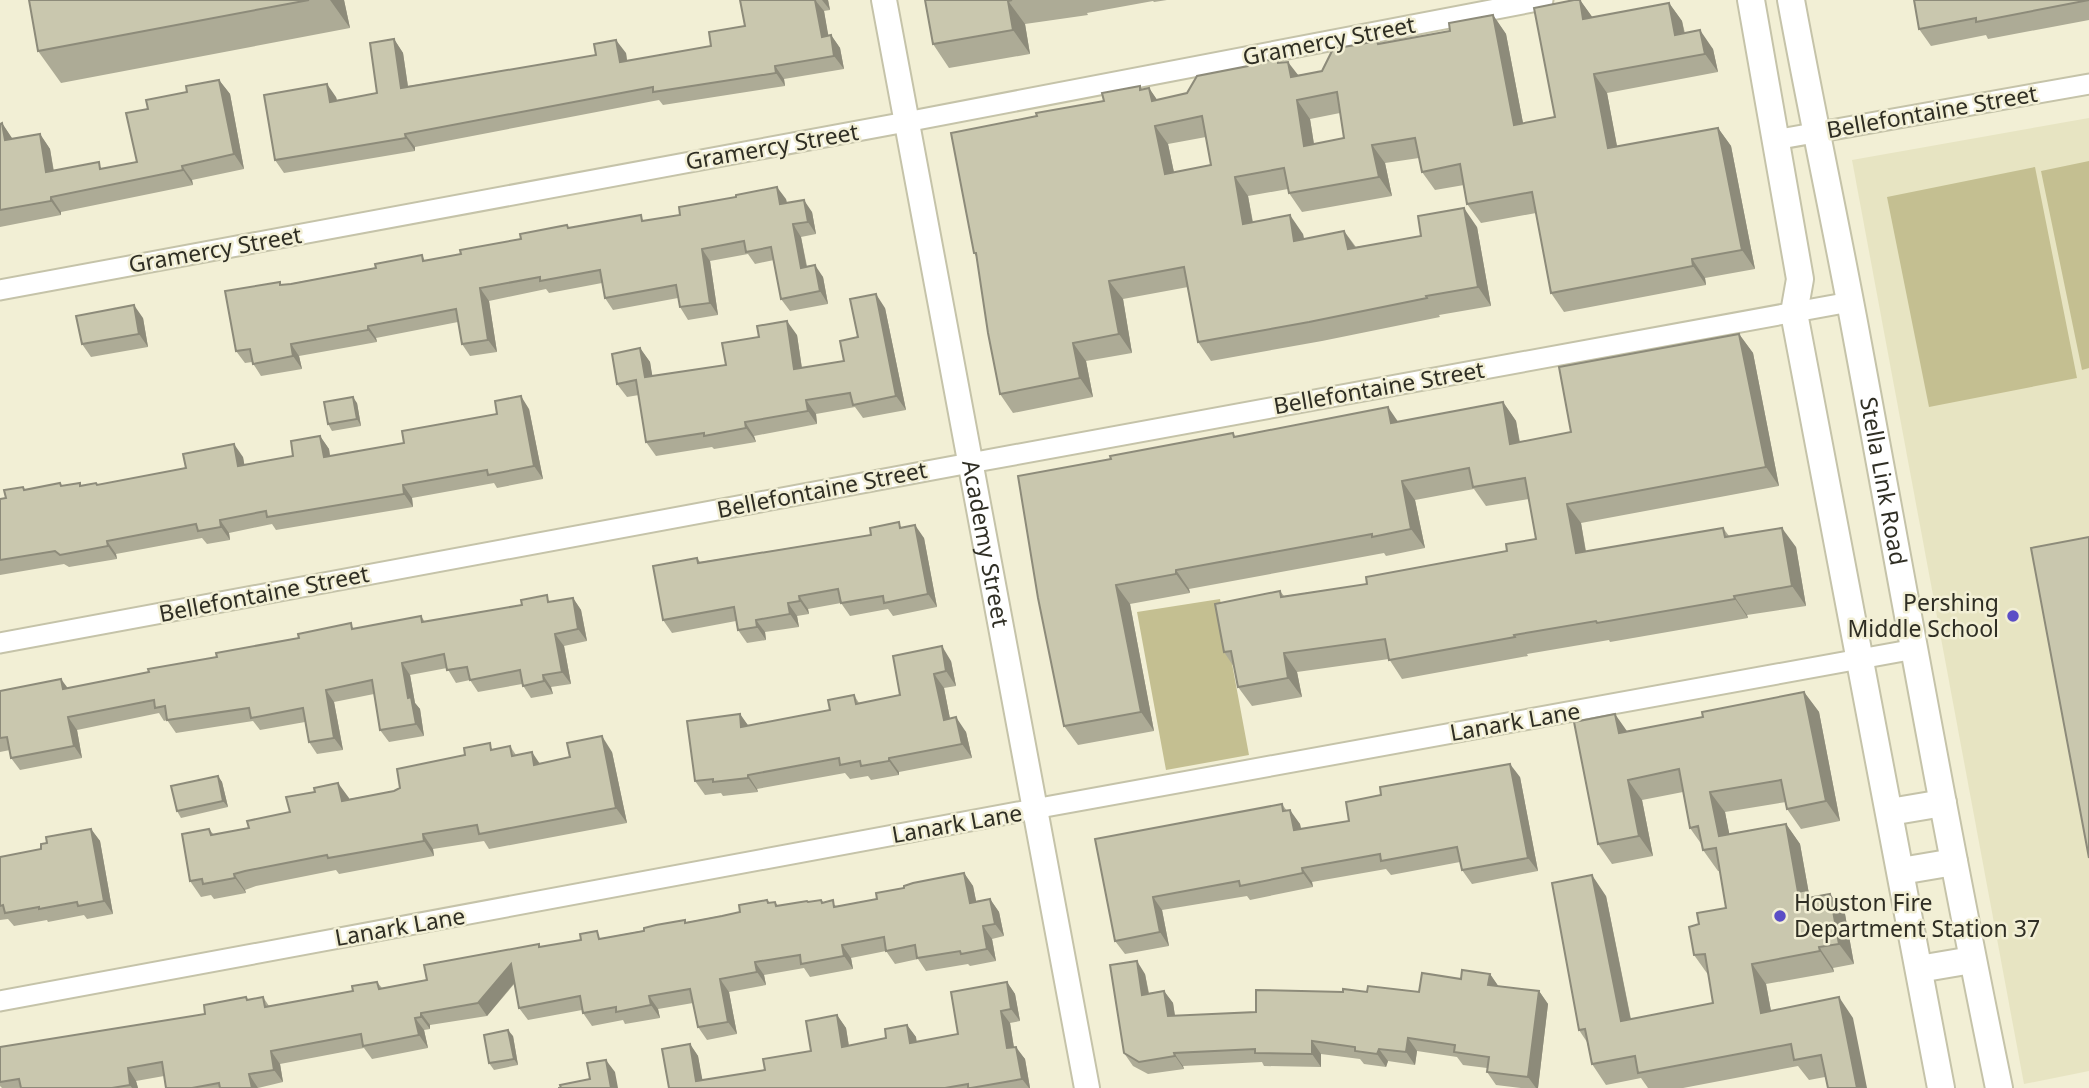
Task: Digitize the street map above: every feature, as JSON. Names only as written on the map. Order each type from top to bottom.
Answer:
[{"type":"main road","points":[[1751,0],[1800,279],[1794,313],[1941,1088]]},
{"type":"main road","name":"Stella Link Road","points":[[1791,0],[1972,960],[1999,1088]]},
{"type":"main road","points":[[1890,812],[1943,803]]},
{"type":"main road","points":[[1901,872],[1954,862]]},
{"type":"main road","points":[[1919,969],[1972,960]]},
{"type":"street","name":"Academy Street","points":[[884,0],[1087,1088]]},
{"type":"street","name":"Gramercy Street","points":[[0,290],[906,122],[1543,0]]},
{"type":"street","name":"Bellefontaine Street","points":[[1776,140],[2089,84]]},
{"type":"street","name":"Bellefontaine Street","points":[[0,643],[1850,302]]},
{"type":"street","name":"Lanark Lane","points":[[0,1001],[1915,649]]},
{"type":"shaded area","name":"Pershing Middle School","points":[[2089,118],[2089,1071],[2024,1084],[1852,160]]},
{"type":"shaded area","points":[[2089,161],[2089,368],[2082,370],[2041,171]]},
{"type":"shaded area","points":[[2035,167],[2077,378],[1929,407],[1887,197]]},
{"type":"shaded area","points":[[1220,599],[1249,755],[1166,770],[1137,612]]},
{"type":"building","points":[[29,0],[309,0],[38,51]]},
{"type":"building","points":[[740,0],[815,0],[822,37],[831,35],[834,56],[775,66],[776,73],[653,92],[653,87],[405,134],[406,138],[275,160],[264,95],[327,84],[330,102],[377,93],[370,43],[394,39],[401,88],[596,55],[594,44],[616,40],[620,62],[711,46],[709,32],[745,26]]},
{"type":"building","points":[[925,0],[1012,0],[1008,1],[1013,30],[933,44]]},
{"type":"building","points":[[1580,0],[1583,19],[1669,3],[1675,35],[1700,30],[1705,54],[1594,74],[1608,148],[1718,128],[1742,250],[1692,259],[1693,266],[1551,293],[1532,192],[1467,204],[1460,164],[1422,172],[1415,138],[1372,145],[1379,177],[1289,193],[1284,168],[1235,177],[1243,224],[1290,215],[1294,241],[1344,231],[1348,249],[1421,236],[1418,216],[1464,208],[1478,287],[1198,342],[1184,267],[1109,281],[1119,334],[1073,343],[1080,378],[1000,394],[976,253],[951,133],[1037,116],[1036,113],[1104,101],[1102,93],[1140,86],[1140,90],[1149,88],[1152,101],[1187,93],[1197,76],[1248,66],[1250,63],[1278,59],[1278,63],[1288,62],[1291,77],[1322,71],[1333,49],[1450,31],[1449,23],[1493,15],[1514,125],[1555,117],[1534,8]],"holes":[[[1337,92],[1344,138],[1304,146],[1297,100]],[[1202,116],[1211,165],[1165,174],[1155,126]]]},
{"type":"building","points":[[1914,0],[2089,0],[1976,22],[1976,18],[1919,29]]},
{"type":"building","points":[[219,80],[234,154],[182,166],[183,170],[0,210],[0,124],[2,123],[5,140],[40,134],[46,172],[99,162],[100,169],[137,162],[126,113],[148,109],[146,100],[187,92],[186,86]]},
{"type":"building","points":[[777,187],[780,204],[804,200],[808,222],[793,224],[801,268],[815,265],[820,291],[781,299],[771,247],[746,252],[744,241],[702,249],[710,303],[680,307],[676,285],[605,298],[600,270],[480,288],[488,340],[462,344],[456,309],[368,326],[368,330],[291,344],[293,356],[253,364],[250,349],[236,351],[225,291],[280,282],[280,285],[291,284],[376,268],[375,264],[422,255],[423,261],[461,254],[460,250],[521,239],[520,234],[567,225],[568,228],[641,215],[642,221],[680,215],[679,207]]},
{"type":"building","points":[[876,294],[896,396],[853,405],[850,393],[806,400],[808,411],[745,422],[746,428],[646,442],[636,380],[617,384],[612,354],[640,348],[645,377],[726,365],[722,343],[759,337],[757,326],[787,321],[794,369],[844,361],[840,341],[858,337],[850,299]]},
{"type":"building","points":[[134,305],[139,334],[82,344],[76,316]]},
{"type":"building","points":[[1739,334],[1766,467],[1567,504],[1576,553],[1723,528],[1725,537],[1782,528],[1792,586],[1734,596],[1735,599],[1514,635],[1515,637],[1389,660],[1385,639],[1284,653],[1288,678],[1238,687],[1231,651],[1224,652],[1215,604],[1280,591],[1281,597],[1367,584],[1366,577],[1507,551],[1506,544],[1536,539],[1525,478],[1473,487],[1469,468],[1402,481],[1411,529],[1176,570],[1176,574],[1116,585],[1141,712],[1064,726],[1038,598],[1018,476],[1233,433],[1234,437],[1388,407],[1391,423],[1503,402],[1510,444],[1571,432],[1559,367]]},
{"type":"building","points":[[521,396],[534,466],[488,475],[487,470],[403,485],[404,494],[267,517],[266,511],[220,520],[221,527],[198,531],[196,524],[107,541],[108,546],[60,555],[55,551],[0,560],[0,499],[6,498],[4,490],[23,487],[24,490],[60,483],[61,486],[80,483],[80,486],[97,485],[186,468],[183,454],[234,444],[238,466],[293,456],[291,441],[320,436],[324,457],[404,443],[402,431],[497,414],[495,401]]},
{"type":"building","points":[[353,397],[357,419],[328,424],[324,402]]},
{"type":"building","points":[[899,522],[900,528],[915,525],[928,594],[884,603],[883,596],[841,603],[838,589],[799,596],[800,601],[788,603],[790,614],[756,620],[757,627],[738,630],[734,607],[663,620],[653,566],[697,558],[698,563],[871,535],[870,528]]},
{"type":"building","points":[[2089,537],[2089,858],[2031,548]]},
{"type":"building","points":[[547,595],[548,602],[573,598],[578,629],[555,634],[562,672],[543,675],[544,681],[523,686],[520,670],[470,680],[467,667],[447,670],[444,654],[402,663],[416,724],[380,730],[372,680],[326,690],[334,738],[309,742],[303,708],[251,718],[249,708],[167,720],[165,706],[155,708],[154,700],[68,717],[74,746],[11,758],[7,737],[0,738],[0,691],[61,679],[63,689],[149,672],[148,669],[217,657],[216,653],[299,638],[298,634],[351,623],[352,629],[421,616],[422,622],[522,605],[521,600]]},
{"type":"building","points":[[942,646],[946,671],[934,674],[944,720],[956,717],[962,744],[861,766],[860,761],[840,765],[839,758],[748,775],[748,778],[695,781],[687,721],[740,714],[741,727],[830,710],[828,700],[854,695],[856,704],[900,695],[893,656]]},
{"type":"building","points":[[1804,692],[1826,801],[1787,809],[1781,780],[1710,792],[1719,836],[1786,824],[1798,892],[1807,890],[1808,898],[1830,894],[1839,944],[1819,947],[1820,951],[1752,964],[1761,1013],[1839,997],[1857,1088],[1828,1088],[1821,1055],[1794,1060],[1791,1044],[1638,1073],[1635,1056],[1592,1064],[1585,1029],[1579,1030],[1552,883],[1592,875],[1621,1021],[1713,1003],[1705,954],[1694,955],[1689,927],[1699,924],[1697,913],[1726,908],[1716,848],[1703,850],[1698,826],[1690,828],[1679,769],[1628,780],[1639,836],[1598,844],[1574,722],[1615,714],[1619,733],[1703,717],[1702,712]]},
{"type":"building","points":[[602,736],[616,808],[479,834],[477,825],[423,834],[424,841],[328,858],[327,855],[245,871],[234,874],[235,878],[203,884],[202,879],[190,881],[182,834],[209,829],[211,835],[249,828],[247,821],[290,812],[286,797],[315,792],[314,788],[338,783],[342,801],[394,791],[400,788],[397,769],[465,755],[464,748],[490,743],[491,750],[510,746],[512,756],[532,752],[534,765],[570,757],[567,743]]},
{"type":"building","points":[[1510,764],[1528,858],[1462,870],[1457,847],[1381,861],[1380,854],[1302,868],[1303,873],[1240,886],[1239,881],[1153,897],[1160,932],[1115,941],[1095,839],[1282,804],[1283,811],[1290,810],[1294,830],[1349,821],[1346,802],[1381,795],[1380,787]]},
{"type":"building","points":[[218,776],[223,801],[177,811],[171,786]]},
{"type":"building","points":[[91,829],[104,901],[78,906],[77,902],[5,913],[3,905],[0,906],[0,857],[41,849],[41,844],[47,843],[46,837]]},
{"type":"building","points":[[964,873],[970,903],[990,899],[995,924],[983,926],[987,949],[917,958],[915,945],[886,951],[884,937],[842,945],[844,956],[801,964],[800,955],[755,962],[757,972],[720,979],[728,1022],[698,1027],[690,989],[649,996],[651,1005],[616,1012],[616,1007],[583,1013],[580,996],[519,1008],[511,964],[478,1003],[421,1013],[421,1017],[415,1018],[419,1035],[363,1046],[361,1034],[271,1051],[274,1070],[249,1074],[252,1088],[220,1088],[219,1083],[192,1088],[166,1088],[162,1062],[128,1068],[130,1085],[112,1088],[21,1088],[19,1079],[0,1082],[0,1047],[205,1014],[204,1005],[246,997],[247,1000],[263,997],[265,1007],[353,991],[352,986],[377,982],[379,989],[427,980],[424,965],[539,944],[539,947],[581,940],[580,934],[597,931],[599,939],[644,931],[644,928],[656,925],[685,920],[685,923],[740,912],[739,905],[767,900],[768,903],[775,902],[776,906],[833,900],[834,907],[877,899],[876,893],[904,888],[913,883]]},
{"type":"building","points":[[1137,961],[1142,995],[1164,991],[1168,1016],[1256,1012],[1256,990],[1343,992],[1343,989],[1367,992],[1368,986],[1419,992],[1422,973],[1461,979],[1462,970],[1490,974],[1488,985],[1539,991],[1528,1077],[1487,1072],[1489,1057],[1454,1052],[1455,1045],[1408,1038],[1406,1052],[1379,1049],[1377,1054],[1355,1051],[1355,1047],[1312,1041],[1312,1054],[1255,1053],[1255,1049],[1174,1053],[1175,1056],[1139,1062],[1124,1053],[1110,965]]},
{"type":"building","points":[[1007,982],[1011,1009],[1001,1011],[1007,1048],[1016,1047],[1022,1079],[971,1088],[968,1088],[968,1084],[945,1088],[669,1088],[662,1049],[690,1044],[696,1081],[765,1070],[763,1059],[811,1051],[806,1021],[837,1015],[842,1047],[886,1038],[885,1029],[907,1025],[910,1043],[958,1034],[951,992]]},
{"type":"building","points":[[508,1030],[514,1059],[489,1063],[484,1035]]},
{"type":"building","points":[[606,1060],[611,1088],[561,1088],[560,1085],[590,1079],[587,1063]]},
{"type":"place","name":"Pershing Middle School","points":[[2013,616]]},
{"type":"place","name":"Houston Fire Department Station 37","points":[[1780,916]]}]
